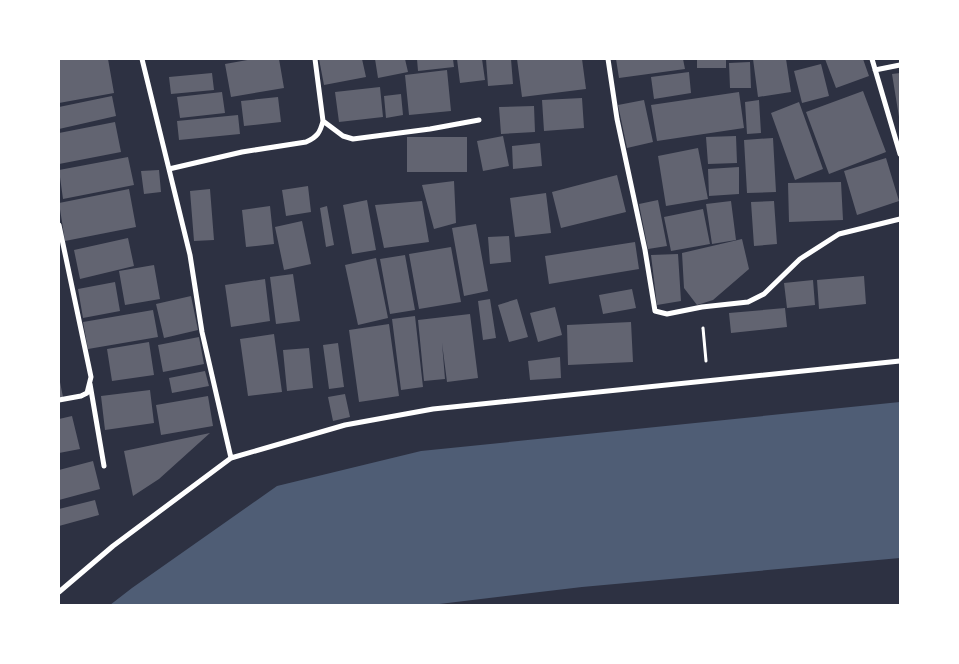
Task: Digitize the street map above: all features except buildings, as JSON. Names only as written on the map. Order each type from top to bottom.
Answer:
[{"type":"street","points":[[142,59],[190,256],[202,332],[231,458]]},
{"type":"street","points":[[169,169],[242,152],[306,142],[315,138],[323,122],[314,59]]},
{"type":"street","points":[[608,59],[617,119],[645,250],[654,309],[658,313],[667,314],[702,307],[748,302],[764,294],[800,258],[839,234],[900,219]]},
{"type":"street","points":[[872,59],[900,154]]},
{"type":"street","points":[[875,70],[900,65]]},
{"type":"street","points":[[323,122],[343,136],[353,139],[430,129],[479,120]]},
{"type":"street","points":[[59,225],[91,377],[87,392],[81,396],[59,400]]},
{"type":"street","points":[[59,592],[113,546],[231,458],[345,425],[433,409],[900,361]]},
{"type":"street","points":[[90,381],[104,466]]},
{"type":"path","points":[[702,307],[707,382]]},
{"type":"water","points":[[900,402],[900,558],[582,587],[431,605],[110,605],[277,486],[421,451]]}]
